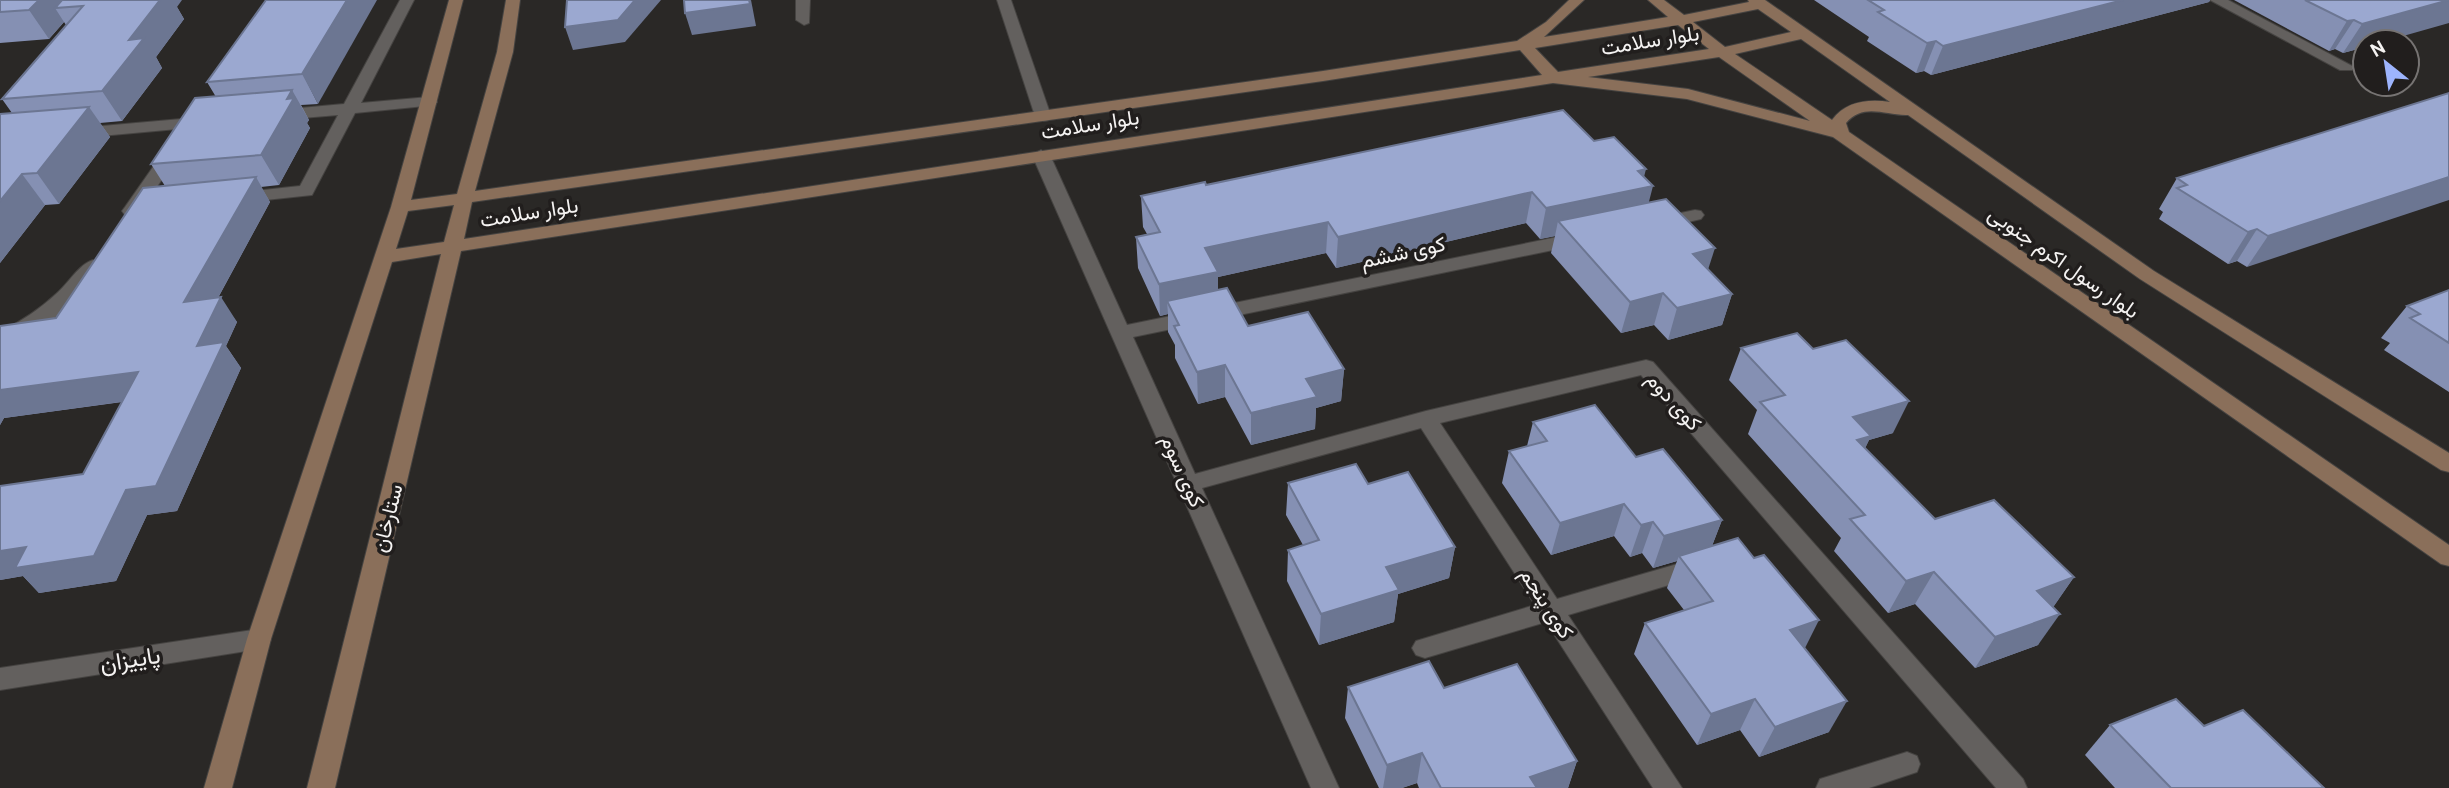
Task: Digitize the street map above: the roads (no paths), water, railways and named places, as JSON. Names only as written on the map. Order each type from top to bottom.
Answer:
[{"type":"main road","points":[[218,788],[259,639],[400,207],[456,0]]},
{"type":"main road","points":[[464,199],[505,52],[513,0]]},
{"type":"main road","points":[[1577,0],[1551,24],[1523,44],[1554,78],[1688,94],[1841,134],[1838,123],[1844,113],[1857,107],[1875,105],[1917,114]]},
{"type":"main road","name":"بلوار رسول اکرم جنوبی","points":[[1656,0],[1722,52],[2449,557]]},
{"type":"main road","name":"بلوار سلامت","points":[[400,207],[1043,116],[1523,44],[1681,20],[1758,2]]},
{"type":"main road","name":"بلوار رسول اکرم جنوبی","points":[[1758,2],[2147,275],[2449,464]]},
{"type":"main road","name":"بلوار سلامت","points":[[383,257],[1722,52],[1803,34]]},
{"type":"main road","name":"ستارخان","points":[[321,788],[464,199]]},
{"type":"street","points":[[213,200],[306,191],[407,0]]},
{"type":"street","points":[[803,0],[804,20]]},
{"type":"street","points":[[1004,0],[1043,116]]},
{"type":"street","points":[[2217,0],[2346,67]]},
{"type":"street","points":[[118,230],[208,101]]},
{"type":"street","points":[[258,117],[429,102]]},
{"type":"street","points":[[69,134],[219,121]]},
{"type":"street","name":"کوی سوم","points":[[1041,155],[1325,788]]},
{"type":"street","points":[[134,207],[160,205]]},
{"type":"street","points":[[1640,227],[1695,215]]},
{"type":"street","name":"کوی ششم","points":[[1121,332],[1599,235]]},
{"type":"street","points":[[0,340],[22,329],[78,287],[102,253]]},
{"type":"street","name":"کوی دوم","points":[[1188,484],[1426,419],[1646,367],[2013,788]]},
{"type":"street","name":"کوی پنجم","points":[[1426,419],[1668,788]]},
{"type":"street","points":[[1425,648],[1716,562]]},
{"type":"street","name":"پاییزان","points":[[0,679],[259,639]]},
{"type":"street","points":[[1830,788],[1906,764]]}]
